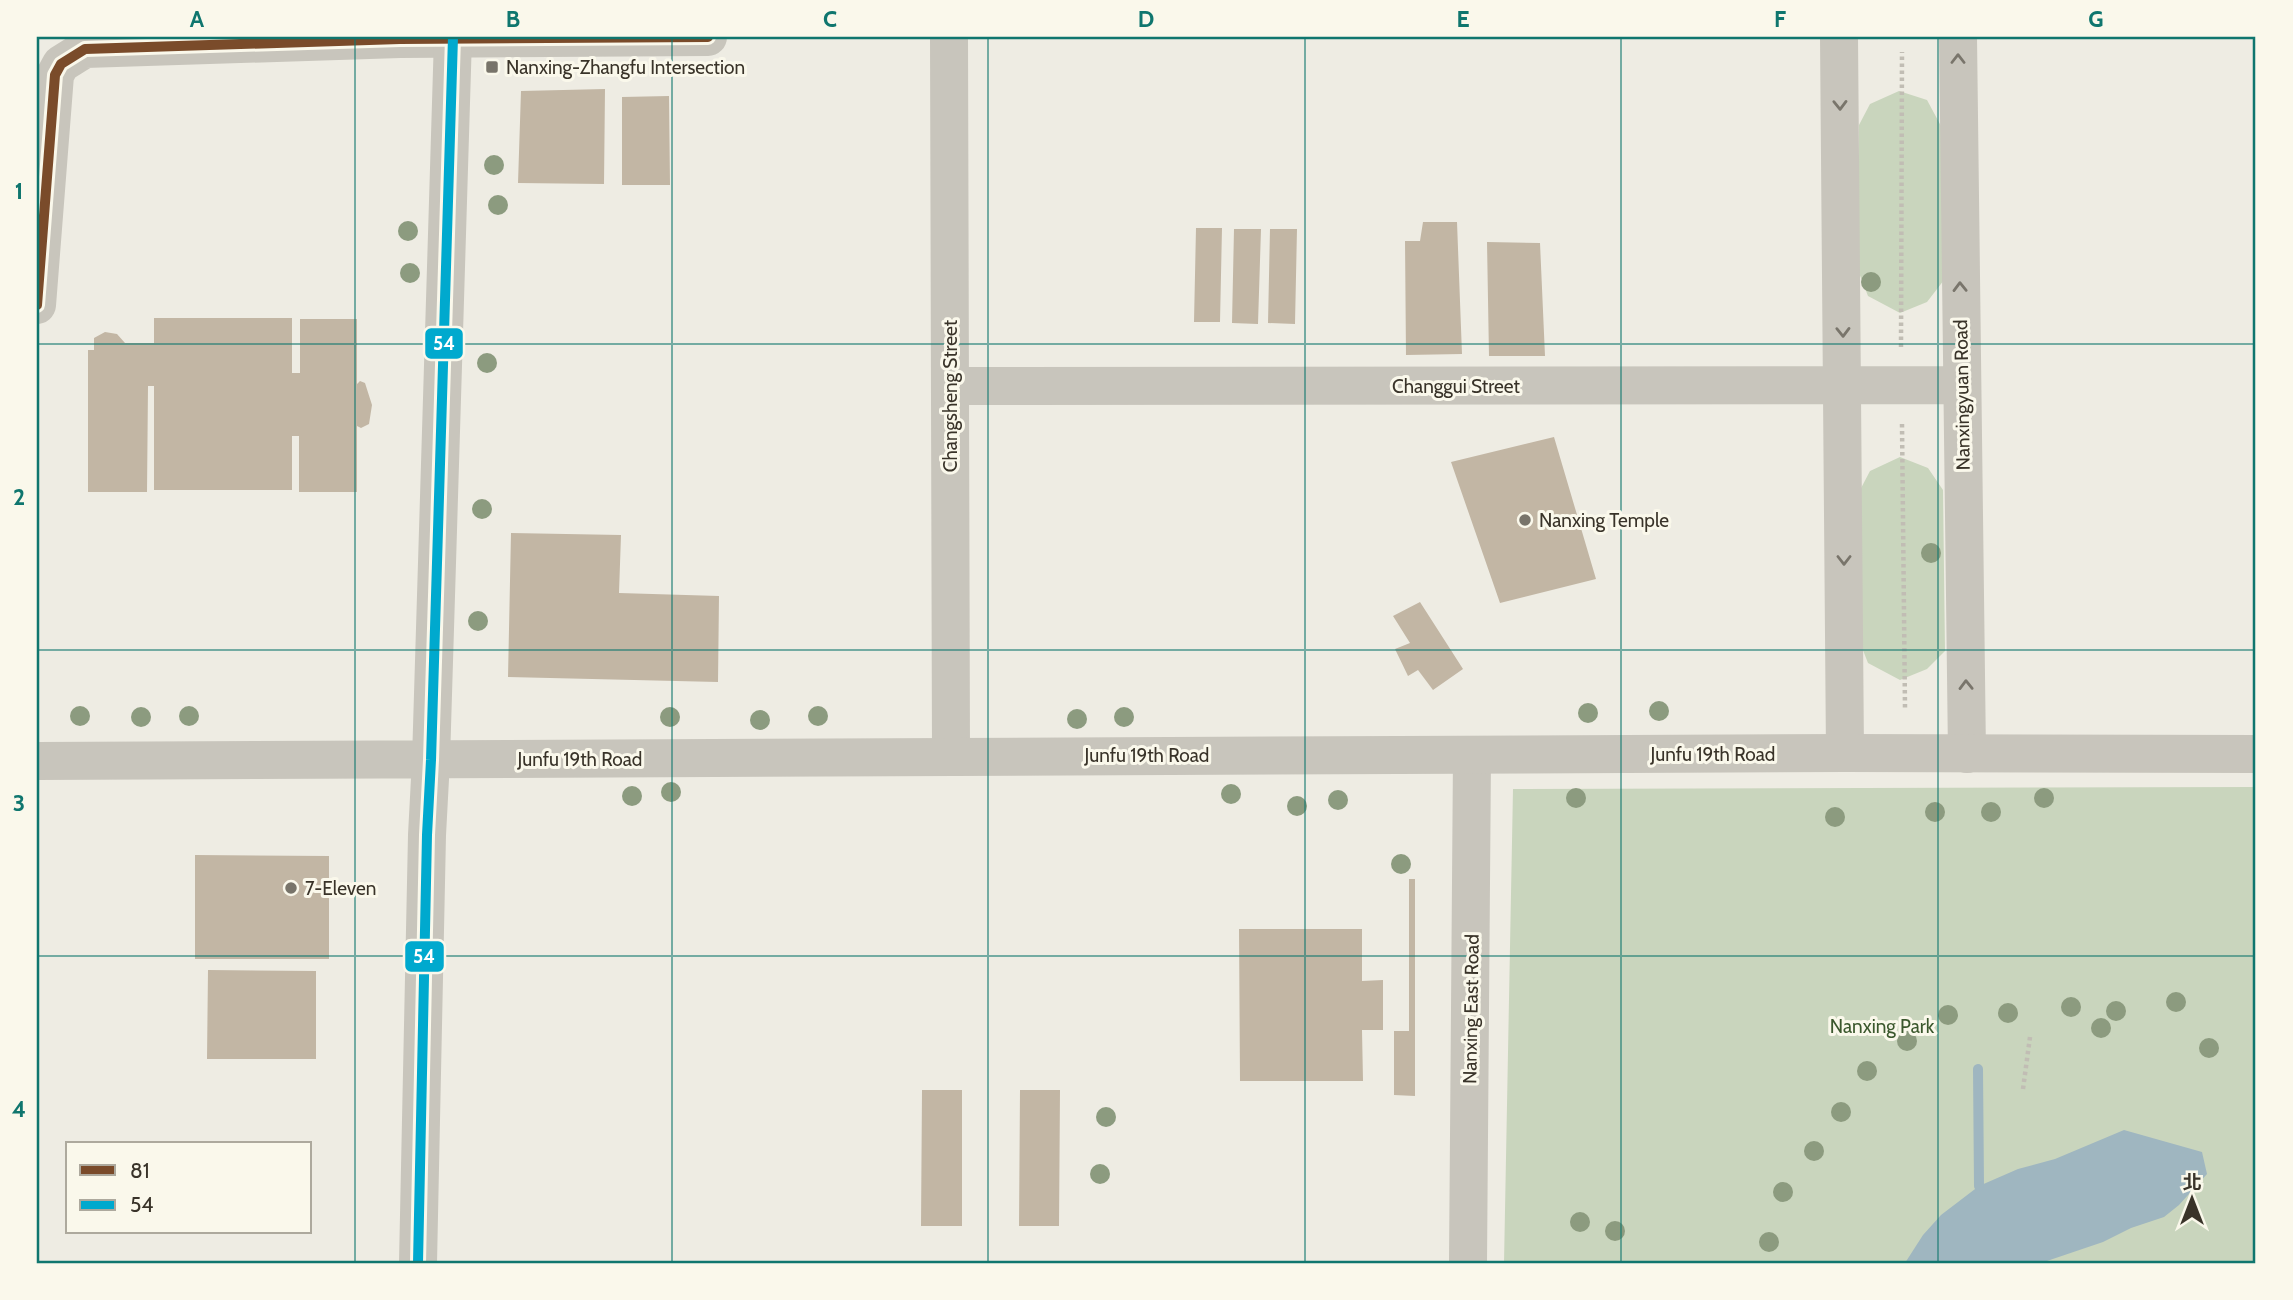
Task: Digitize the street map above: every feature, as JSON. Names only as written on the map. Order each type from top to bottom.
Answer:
[{"type":"street","points":[[37,305],[55,75],[61,64],[85,49],[453,38],[708,37]]},
{"type":"street","name":"Changsheng Street","points":[[948,37],[951,755]]},
{"type":"street","points":[[1839,37],[1846,752]]},
{"type":"street","name":"Nanxingyuan Road","points":[[1958,37],[1967,754]]},
{"type":"street","points":[[418,1263],[426,835],[431,760],[453,38]]},
{"type":"street","name":"Changgui Street","points":[[950,386],[1962,386]]},
{"type":"street","name":"Junfu 19th Road","points":[[37,761],[1846,752],[2256,754]]},
{"type":"street","name":"Nanxing East Road","points":[[1468,1263],[1472,755]]},
{"type":"path","points":[[1901,347],[1902,52]]},
{"type":"path","points":[[1902,424],[1905,708]]},
{"type":"path","points":[[2023,1088],[2030,1037]]},
{"type":"green space","points":[[1899,91],[1927,100],[1941,126],[1944,280],[1927,302],[1900,313],[1868,296],[1859,273],[1859,125],[1870,104]]},
{"type":"green space","points":[[1900,457],[1928,468],[1943,490],[1945,651],[1927,669],[1900,680],[1868,663],[1859,640],[1859,492],[1870,471]]},
{"type":"green space","name":"Nanxing Park","points":[[2256,787],[2256,1263],[1504,1263],[1513,789]]},
{"type":"water","points":[[2124,1130],[2202,1152],[2207,1174],[2179,1205],[2164,1217],[2041,1263],[1905,1263],[1923,1235],[1941,1215],[1979,1186],[2018,1169],[2055,1159]]},
{"type":"building","points":[[605,89],[604,184],[518,183],[521,91]]},
{"type":"building","points":[[669,96],[670,185],[622,185],[622,97]]},
{"type":"building","points":[[1423,222],[1457,222],[1462,354],[1406,355],[1405,241],[1420,241]]},
{"type":"building","points":[[1196,228],[1222,228],[1220,322],[1194,322]]},
{"type":"building","points":[[1234,229],[1261,229],[1258,324],[1232,323]]},
{"type":"building","points":[[1270,229],[1297,229],[1295,324],[1268,323]]},
{"type":"building","points":[[1487,242],[1540,243],[1545,356],[1489,356]]},
{"type":"building","points":[[154,318],[292,318],[292,373],[300,373],[300,319],[357,319],[357,384],[360,381],[365,383],[372,405],[369,424],[361,428],[357,426],[357,492],[299,492],[299,436],[292,436],[292,490],[154,490],[154,386],[148,386],[147,492],[88,492],[88,350],[94,350],[94,338],[105,332],[117,334],[125,343],[154,343]]},
{"type":"building","name":"Nanxing Temple","points":[[1554,437],[1596,579],[1500,603],[1451,462]]},
{"type":"building","points":[[511,533],[621,535],[619,593],[719,596],[718,682],[508,677]]},
{"type":"building","points":[[1420,602],[1463,669],[1433,690],[1418,670],[1408,676],[1395,649],[1410,643],[1393,616]]},
{"type":"building","points":[[195,855],[329,856],[329,959],[195,959]]},
{"type":"building","points":[[1409,879],[1415,879],[1415,1096],[1394,1095],[1394,1031],[1409,1031]]},
{"type":"building","points":[[1239,929],[1362,929],[1362,981],[1383,980],[1383,1030],[1362,1030],[1363,1081],[1240,1081]]},
{"type":"building","points":[[208,970],[316,971],[316,1059],[207,1059]]},
{"type":"building","points":[[922,1090],[962,1090],[962,1226],[921,1226]]},
{"type":"building","points":[[1020,1090],[1060,1090],[1059,1226],[1019,1226]]},
{"type":"waterway","points":[[1978,1069],[1979,1186]]},
{"type":"transit line","name":"54","points":[[418,1263],[427,835],[453,37]]},
{"type":"transit line","name":"81","points":[[37,305],[55,75],[61,64],[85,49],[400,39],[708,37]]},
{"type":"place","name":"Nanxing-Zhangfu Intersection","points":[[492,67]]},
{"type":"place","name":"Nanxing Temple","points":[[1525,520]]},
{"type":"place","name":"7-Eleven","points":[[291,888]]}]
